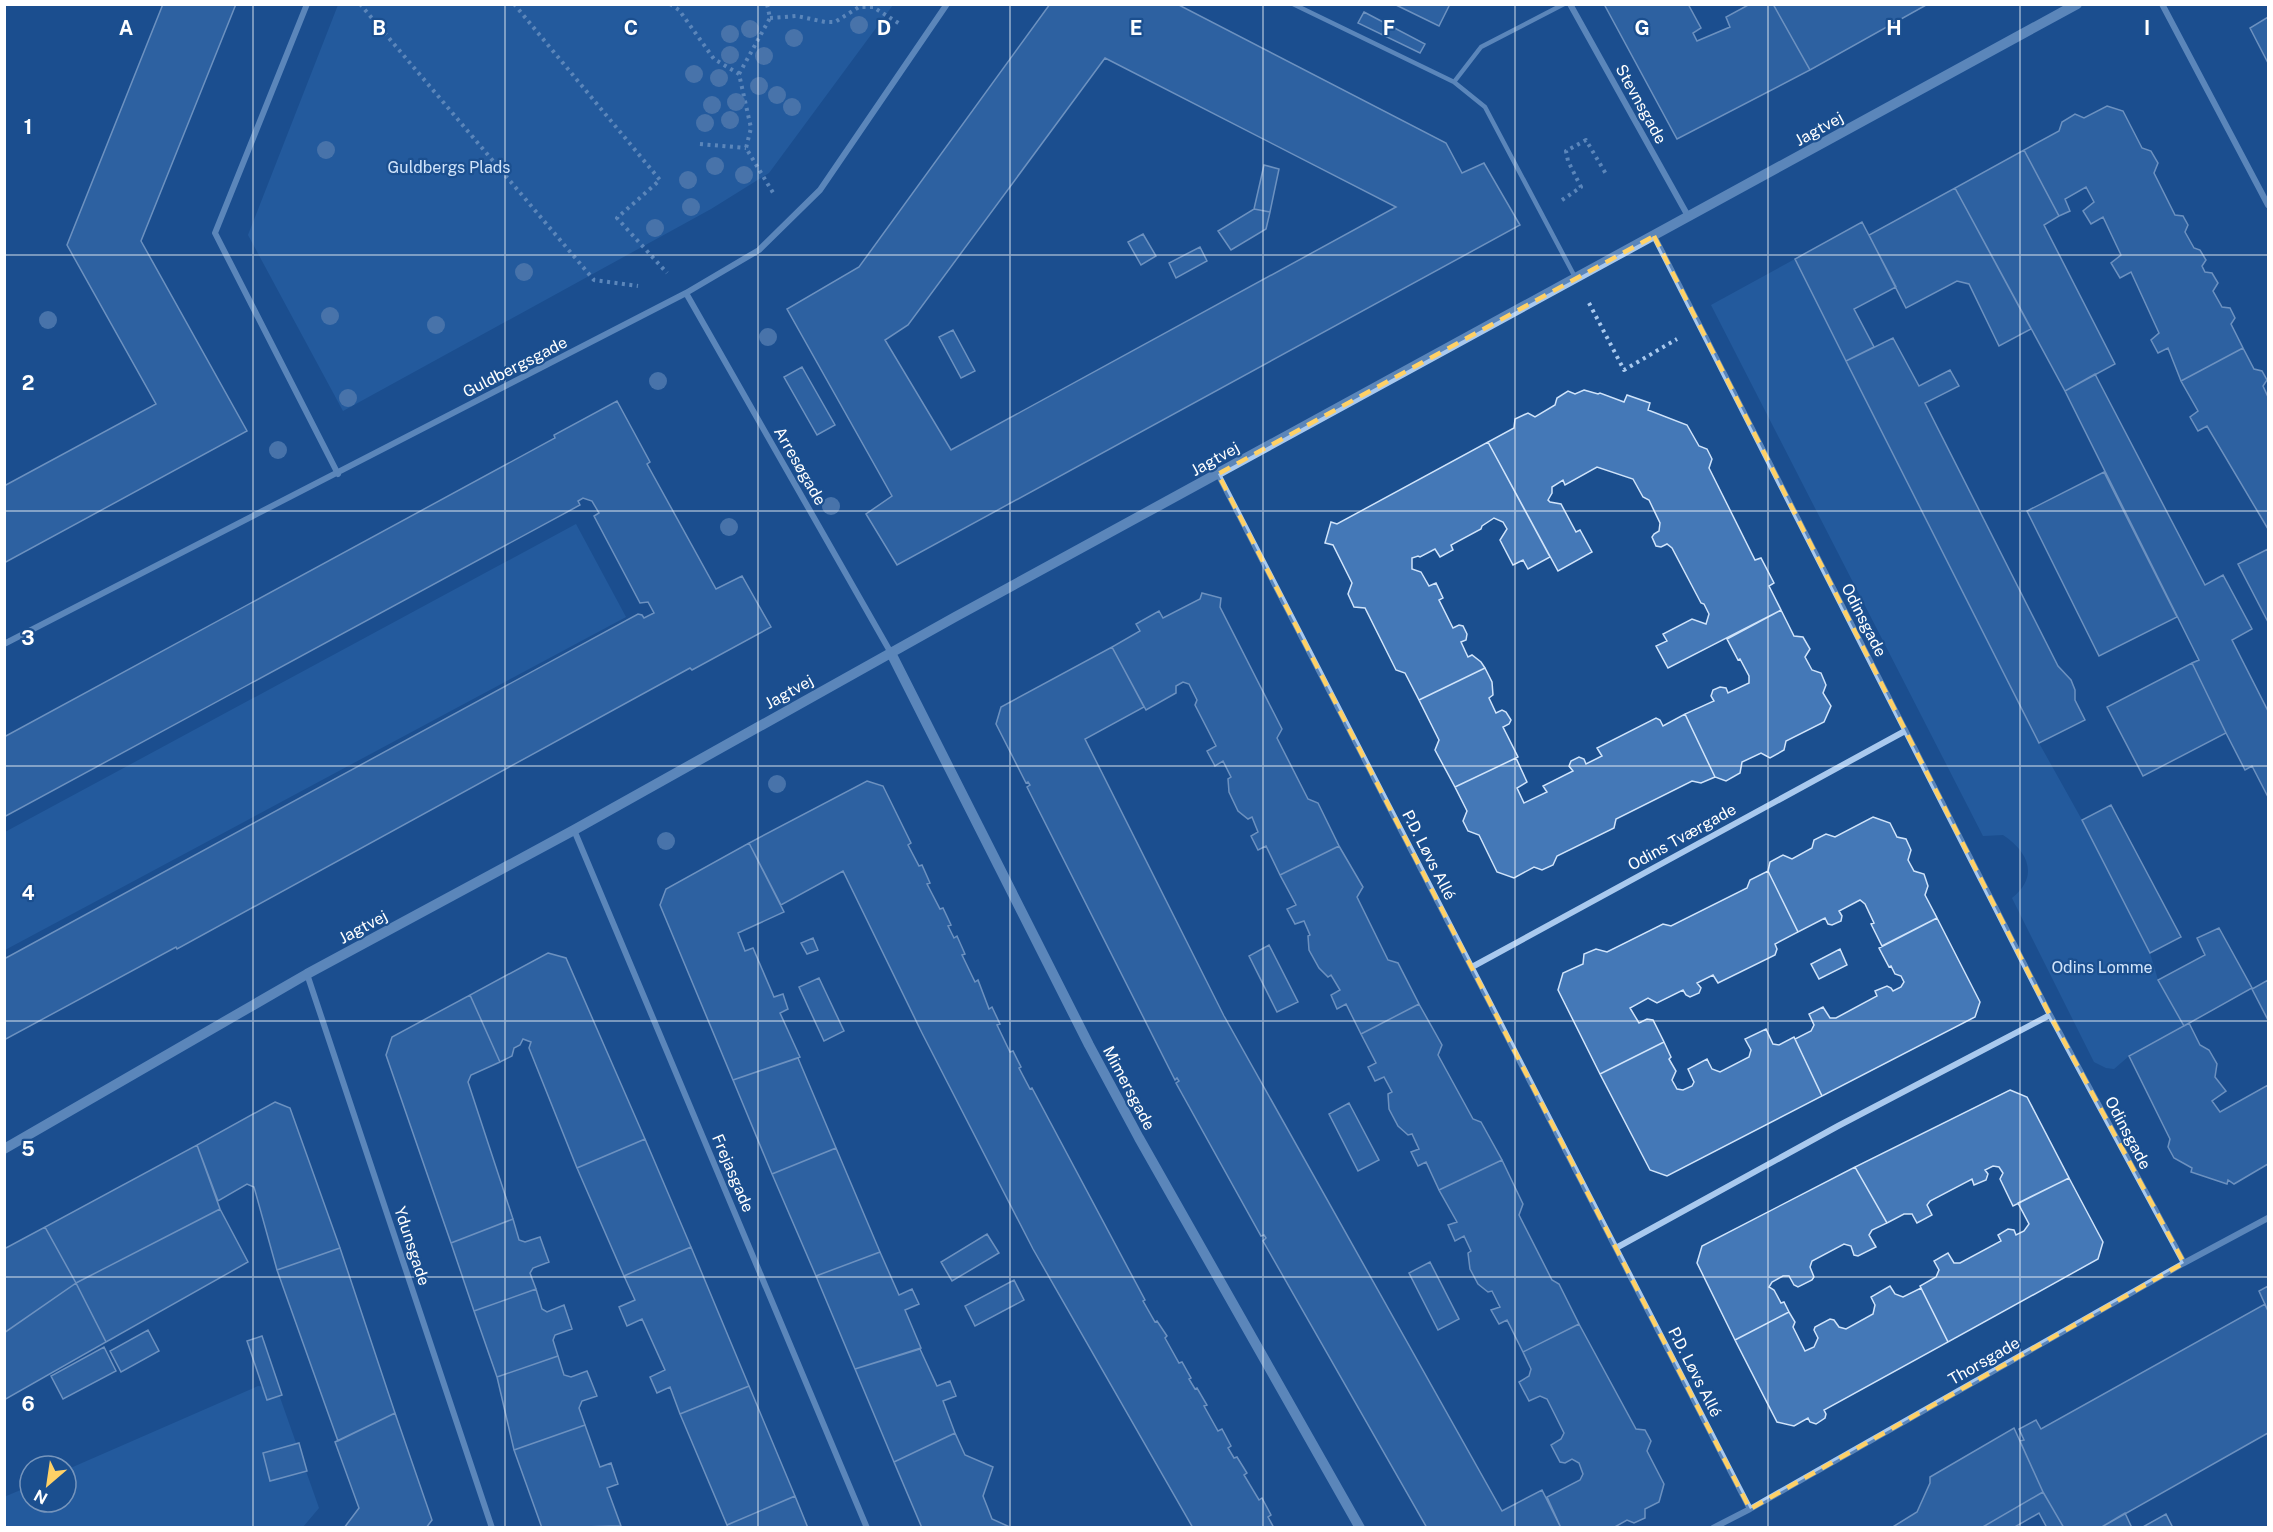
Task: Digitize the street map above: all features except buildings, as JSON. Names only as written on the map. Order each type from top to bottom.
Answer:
[{"type":"street","points":[[307,4],[215,233],[338,474]]},
{"type":"street","name":"Guldbergsgade","points":[[4,644],[686,293],[759,250],[820,190],[947,4]]},
{"type":"street","name":"Stevnsgade","points":[[1570,4],[1689,217]]},
{"type":"street","name":"Jagtvej","points":[[4,1149],[307,974],[574,830],[891,653],[2077,4]]},
{"type":"street","points":[[2162,4],[2268,205]]},
{"type":"street","name":"Odinsgade","points":[[1654,236],[2050,1016],[2184,1263]]},
{"type":"street","name":"Arresøgade","points":[[686,293],[891,653]]},
{"type":"street","name":"P.D. Løvs Allé","points":[[1218,474],[1750,1509]]},
{"type":"street","name":"Mimersgade","points":[[891,653],[1105,1076],[1360,1527]]},
{"type":"street","name":"Odins Tværgade","points":[[1472,967],[1905,731]]},
{"type":"street","name":"Frejasgade","points":[[574,830],[867,1527]]},
{"type":"street","name":"Ydunsgade","points":[[307,974],[492,1527]]},
{"type":"street","points":[[1616,1248],[1838,1125],[2050,1016]]},
{"type":"street","name":"Jagtvej","points":[[4,1144],[20,1138]]},
{"type":"street","name":"Thorsgade","points":[[1713,1527],[1750,1509],[2184,1263],[2268,1218]]},
{"type":"lane","points":[[1293,4],[1454,82],[1485,107],[1576,279]]},
{"type":"lane","points":[[1454,82],[1481,47],[1564,4]]},
{"type":"path","points":[[360,4],[594,280],[686,293]]},
{"type":"path","points":[[514,4],[660,180],[617,218],[639,245],[686,293]]},
{"type":"path","points":[[670,4],[679,10],[714,60],[740,74]]},
{"type":"path","points":[[767,4],[770,18],[740,74],[752,128],[746,148],[769,189],[791,218]]},
{"type":"path","points":[[770,18],[796,16],[836,22],[859,7],[873,7],[924,39]]},
{"type":"path","points":[[1581,187],[1568,161],[1566,151],[1586,140],[1606,174]]},
{"type":"path","points":[[700,144],[746,148]]},
{"type":"path","points":[[1576,279],[1624,370],[1679,338]]},
{"type":"highlighted area","points":[[1654,236],[2050,1015],[2184,1263],[1750,1509],[1218,474]]},
{"type":"green space","name":"Guldbergs Plads","points":[[338,4],[893,5],[769,173],[711,209],[343,411],[248,235]]},
{"type":"green space","name":"Odins Lomme","points":[[1795,259],[2039,743],[2082,820],[2150,953],[2158,980],[2184,1026],[2129,1056],[2114,1069],[2094,1062],[2012,898],[2026,882],[2028,873],[2024,857],[2019,849],[2003,835],[1983,836],[1711,305]]},
{"type":"green space","points":[[576,524],[626,617],[5,950],[5,832]]},
{"type":"green space","points":[[258,1386],[277,1389],[319,1508],[303,1527],[5,1528],[4,1497],[18,1491],[18,1514],[78,1514],[78,1465]]}]
